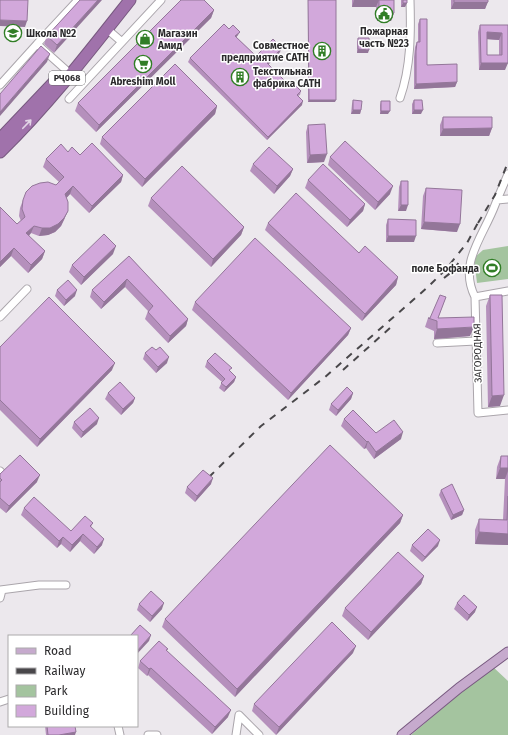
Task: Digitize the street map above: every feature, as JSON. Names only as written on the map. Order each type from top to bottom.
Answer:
[{"type":"highway","name":"РҶ068","points":[[0,152],[33,117],[123,0]]},
{"type":"highway","name":"РҶ068","points":[[0,139],[69,72],[108,30],[130,0]]},
{"type":"main road","points":[[402,735],[459,688],[508,652]]},
{"type":"street","points":[[0,86],[78,0]]},
{"type":"street","points":[[69,99],[161,0]]},
{"type":"street","points":[[400,98],[405,83],[411,27],[410,0]]},
{"type":"street","points":[[108,30],[122,42]]},
{"type":"street","points":[[37,44],[83,83]]},
{"type":"street","name":"ЗАГОРОДНАЯ","points":[[508,174],[479,242],[472,252],[468,272],[469,286],[475,297],[478,413],[508,410]]},
{"type":"street","points":[[497,200],[508,199]]},
{"type":"street","points":[[0,318],[27,289]]},
{"type":"street","points":[[475,297],[508,291]]},
{"type":"street","points":[[438,343],[476,341]]},
{"type":"street","points":[[0,598],[1,590],[39,585],[66,585]]},
{"type":"street","points":[[236,735],[240,715],[259,735]]},
{"type":"street","points":[[148,735],[157,735]]},
{"type":"green space","name":"поле Бофанда","points":[[508,246],[508,279],[477,283],[474,258],[483,250]]},
{"type":"green space","points":[[492,666],[508,681],[508,735],[411,735]]},
{"type":"building","points":[[0,0],[28,0],[27,21],[0,20]]},
{"type":"building","points":[[80,0],[98,0],[57,45],[47,36]]},
{"type":"building","name":"Abreshim Moll","points":[[181,0],[204,0],[214,10],[99,125],[78,103]]},
{"type":"building","name":"Совместное предприятие CATH","points":[[308,0],[336,0],[336,100],[309,100]]},
{"type":"building","points":[[379,0],[394,0],[394,13],[379,13]]},
{"type":"building","points":[[403,0],[407,0],[407,3],[403,3]]},
{"type":"building","points":[[454,0],[488,0],[488,2],[454,2]]},
{"type":"building","points":[[420,19],[427,19],[427,65],[457,64],[457,82],[416,84],[416,51],[417,42],[420,42]]},
{"type":"building","name":"Текстильная фабрика САТН","points":[[224,24],[229,29],[233,25],[240,32],[235,36],[256,56],[273,39],[282,48],[267,63],[291,87],[294,84],[301,91],[297,95],[303,101],[268,137],[190,58]]},
{"type":"building","points":[[480,25],[508,25],[508,63],[481,63]],"holes":[[[487,32],[502,33],[502,55],[487,55]]]},
{"type":"building","points":[[358,38],[369,38],[369,50],[358,49]]},
{"type":"building","points":[[41,46],[50,54],[0,112],[0,94]]},
{"type":"building","points":[[175,64],[217,106],[145,179],[102,137]]},
{"type":"building","points":[[353,100],[362,101],[361,110],[353,110]]},
{"type":"building","points":[[414,100],[422,100],[423,110],[414,110]]},
{"type":"building","points":[[381,101],[390,101],[390,111],[381,111]]},
{"type":"building","points":[[443,117],[492,117],[492,128],[443,129]]},
{"type":"building","points":[[325,124],[327,154],[310,155],[308,125]]},
{"type":"building","points":[[345,141],[393,186],[378,202],[330,157]]},
{"type":"building","points":[[92,143],[123,175],[92,206],[73,186],[65,194],[68,202],[68,211],[58,224],[50,228],[34,226],[26,233],[45,251],[31,265],[14,248],[0,262],[0,207],[17,224],[25,217],[22,209],[23,200],[26,192],[32,186],[48,182],[56,185],[64,177],[46,159],[61,144],[68,152],[72,147],[80,155]]},
{"type":"building","points":[[269,147],[293,169],[277,186],[253,164]]},
{"type":"building","points":[[323,164],[365,204],[350,220],[308,180]]},
{"type":"building","points":[[182,166],[244,227],[213,259],[151,198]]},
{"type":"building","points":[[401,181],[408,181],[408,205],[401,205]]},
{"type":"building","points":[[426,188],[462,190],[460,224],[424,222]]},
{"type":"building","points":[[296,193],[359,253],[365,246],[398,277],[365,314],[268,223]]},
{"type":"building","points":[[388,219],[416,220],[416,236],[388,236]]},
{"type":"building","points":[[104,234],[116,246],[84,277],[72,265]]},
{"type":"building","points":[[255,238],[351,328],[291,393],[195,302]]},
{"type":"building","points":[[129,256],[188,319],[170,336],[148,312],[153,306],[127,279],[104,302],[92,290]]},
{"type":"building","points":[[68,280],[77,290],[66,300],[57,290]]},
{"type":"building","points":[[440,295],[446,297],[438,318],[474,317],[474,327],[437,329],[437,321],[428,318],[430,318]]},
{"type":"building","points":[[490,295],[502,295],[504,395],[492,396]]},
{"type":"building","points":[[49,297],[115,363],[40,439],[0,400],[0,347]]},
{"type":"building","points":[[152,347],[156,350],[160,347],[169,357],[158,367],[145,353]]},
{"type":"building","points":[[215,353],[232,368],[229,370],[236,377],[226,387],[221,383],[225,379],[207,361]]},
{"type":"building","points":[[120,382],[135,398],[123,409],[108,393]]},
{"type":"building","points":[[347,387],[353,393],[338,410],[331,404]]},
{"type":"building","points":[[90,408],[99,418],[83,432],[74,422]]},
{"type":"building","points":[[353,410],[376,433],[394,420],[403,432],[376,452],[368,441],[367,442],[344,419]]},
{"type":"building","points":[[330,445],[403,515],[237,689],[165,619]]},
{"type":"building","points":[[20,455],[40,475],[9,506],[0,498],[0,482],[2,480],[0,478],[0,474]]},
{"type":"building","points":[[501,456],[508,456],[508,468],[500,468]]},
{"type":"building","points":[[203,470],[213,478],[197,496],[187,487]]},
{"type":"building","points":[[452,484],[464,510],[453,515],[441,490]]},
{"type":"building","points":[[508,496],[508,534],[479,532],[479,519],[507,520]]},
{"type":"building","points":[[34,497],[71,531],[85,516],[93,523],[90,526],[104,539],[97,547],[83,534],[72,545],[63,537],[59,541],[24,508]]},
{"type":"building","points":[[428,529],[440,540],[425,557],[412,545]]},
{"type":"building","points":[[398,552],[424,576],[371,632],[345,608]]},
{"type":"building","points":[[151,591],[164,603],[152,616],[139,604]]},
{"type":"building","points":[[464,595],[477,607],[469,615],[457,603]]},
{"type":"building","points":[[332,622],[356,646],[279,727],[254,704]]},
{"type":"building","points":[[140,625],[151,635],[138,650],[138,635],[131,635]]},
{"type":"building","points":[[159,641],[168,649],[166,650],[231,710],[215,727],[151,668],[149,669],[140,661]]},
{"type":"building","points":[[47,727],[75,727],[76,732],[48,735]]},
{"type":"railway","points":[[478,223],[495,195],[508,162]]},
{"type":"railway","points":[[209,477],[261,426],[325,377],[428,287],[446,269],[467,243],[480,219]]},
{"type":"railway","points":[[444,278],[454,270],[462,257]]},
{"type":"railway","points":[[343,370],[391,327]]},
{"type":"place","name":"Пожарная часть №23","points":[[384,14]]},
{"type":"place","name":"Школа №2","points":[[13,33]]},
{"type":"place","name":"Магазин Амид","points":[[145,39]]},
{"type":"place","name":"Совместное предприятие CATH","points":[[322,51]]},
{"type":"place","name":"Abreshim Moll","points":[[143,64]]},
{"type":"place","name":"Текстильная фабрика САТН","points":[[240,77]]},
{"type":"place","name":"поле Бофанда","points":[[492,268]]}]
